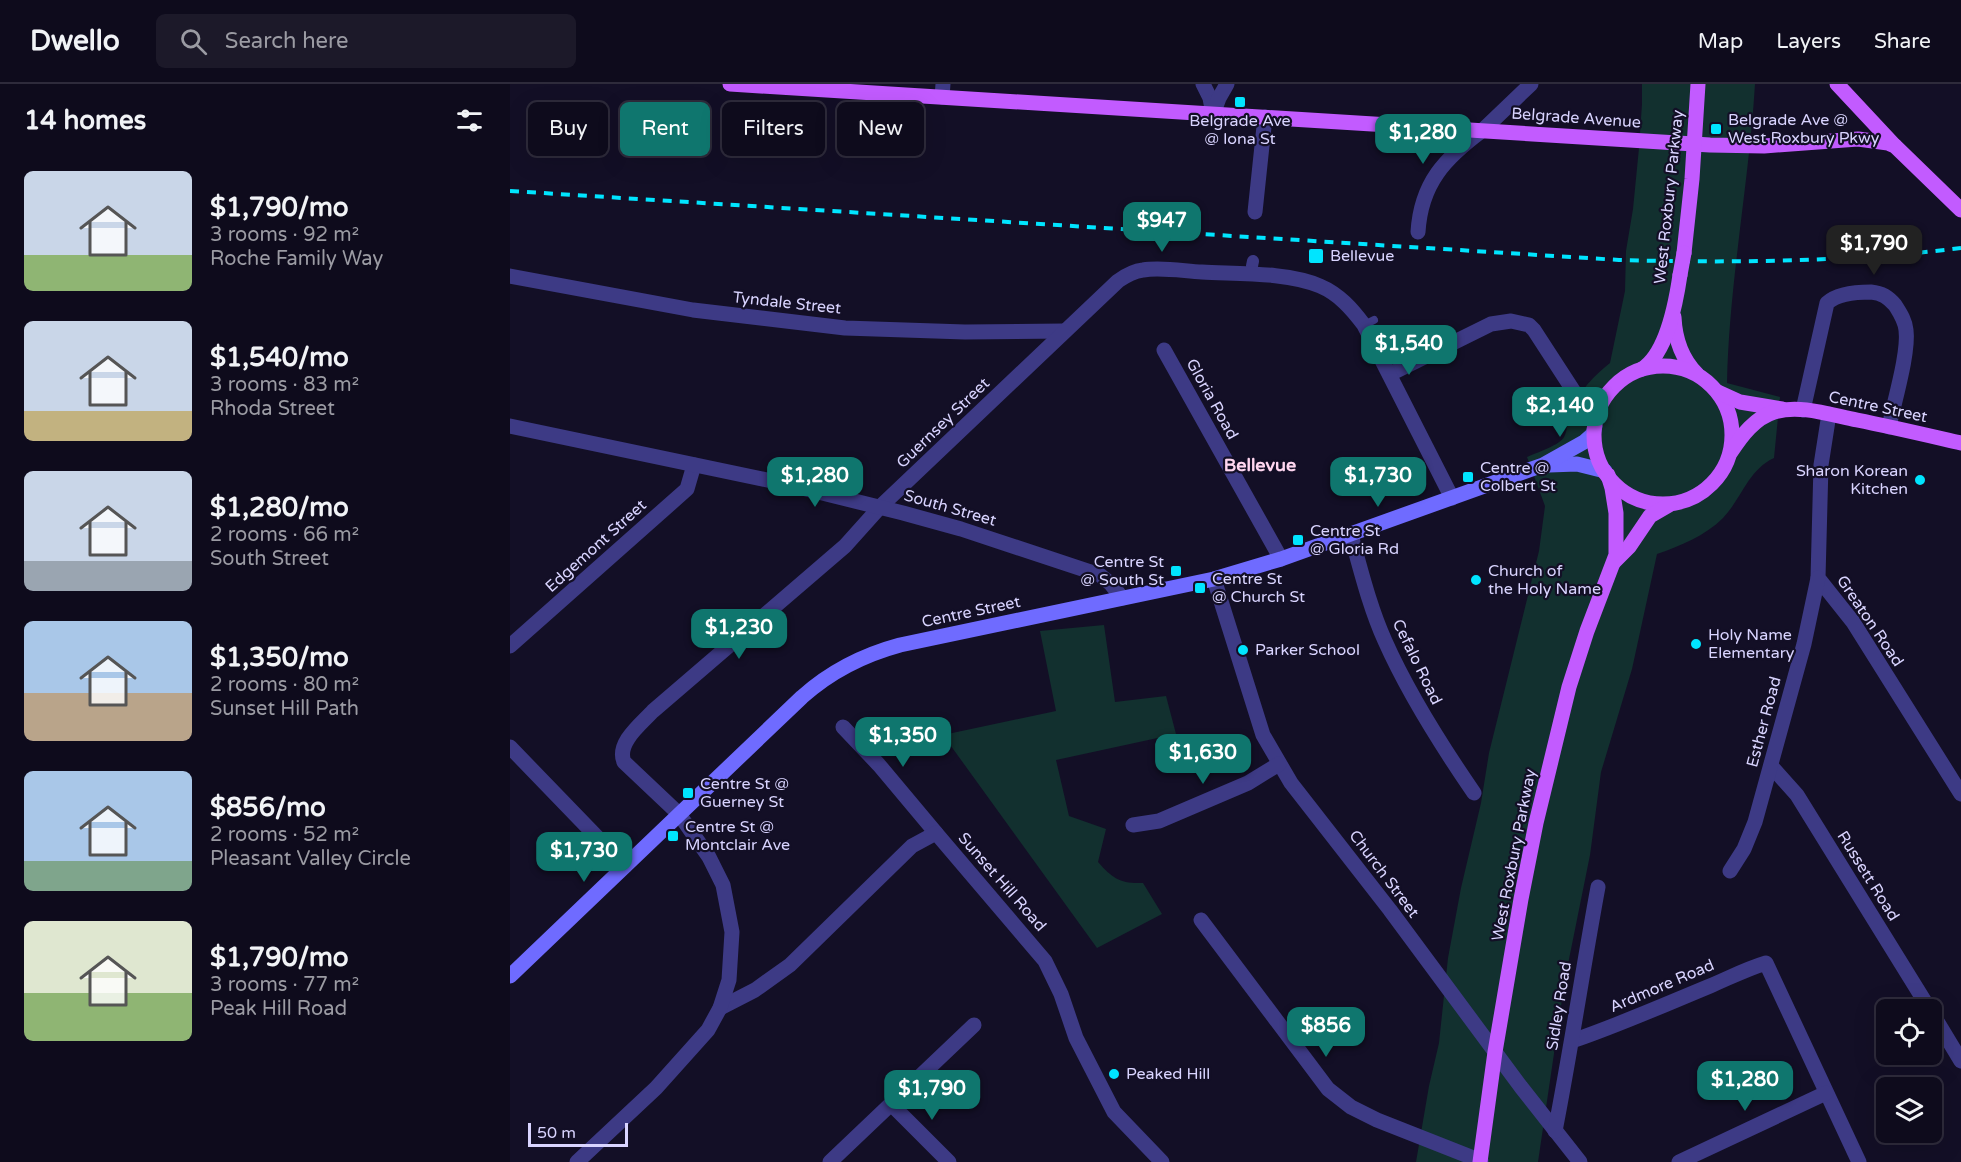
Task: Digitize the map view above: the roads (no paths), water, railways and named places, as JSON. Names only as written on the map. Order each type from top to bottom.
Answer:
[{"type":"main road","name":"Belgrade Avenue","points":[[730,84],[943,91],[1213,114],[1694,144],[1764,146],[1858,139],[1895,146]]},
{"type":"main road","name":"West Roxbury Parkway","points":[[1698,84],[1684,253],[1674,314],[1675,331],[1682,353],[1700,377]]},
{"type":"main road","points":[[1837,84],[1895,146],[1961,210]]},
{"type":"main road","name":"West Roxbury Parkway","points":[[1640,371],[1654,359],[1674,314]]},
{"type":"main road","points":[[1666,367],[1684,370],[1700,377],[1716,391],[1730,416],[1732,435],[1729,454],[1720,474],[1696,495],[1676,503],[1656,503],[1636,498],[1618,487],[1600,463],[1595,445],[1596,422],[1603,402],[1612,389],[1625,378],[1640,371],[1666,367]]},
{"type":"main road","name":"Centre Street","points":[[1716,391],[1740,402],[1829,414],[1961,442]]},
{"type":"main road","name":"Centre Street","points":[[1729,454],[1755,423],[1767,415],[1788,410]]},
{"type":"main road","name":"Centre Street","points":[[510,976],[810,690],[855,660],[900,645],[1215,579],[1281,560],[1543,465],[1584,442],[1593,434],[1596,422]]},
{"type":"main road","name":"Centre Street","points":[[1543,465],[1577,464],[1607,473]]},
{"type":"main road","name":"West Roxbury Parkway","points":[[1481,1161],[1495,1052],[1529,856],[1565,702],[1587,631],[1614,562],[1617,542],[1616,513],[1607,473]]},
{"type":"main road","name":"West Roxbury Parkway","points":[[1614,562],[1629,547],[1650,516],[1661,508],[1676,503]]},
{"type":"street","points":[[1203,84],[1210,98],[1213,114]]},
{"type":"street","points":[[1213,114],[1227,84]]},
{"type":"street","points":[[1418,232],[1424,201],[1439,170],[1455,152],[1483,130],[1531,84]]},
{"type":"street","points":[[1255,217],[1264,117]]},
{"type":"street","name":"Guernsey Street","points":[[577,1162],[656,1088],[708,1030],[720,1008],[729,980],[732,932],[723,885],[709,857],[679,814],[624,762],[621,755],[625,742],[653,711],[845,546],[880,507],[1118,281],[1128,274],[1143,270],[1293,278],[1319,285],[1335,294],[1369,323],[1390,375],[1452,498]]},
{"type":"street","name":"Tyndale Street","points":[[510,276],[693,310],[845,328],[965,332],[1064,331]]},
{"type":"street","points":[[1803,410],[1827,303],[1834,297],[1862,292],[1880,293],[1890,299],[1902,315],[1906,330],[1906,347],[1889,427]]},
{"type":"street","points":[[1390,375],[1491,324],[1521,322],[1534,330],[1596,422]]},
{"type":"street","name":"Gloria Road","points":[[1164,350],[1281,560]]},
{"type":"street","name":"Greaton Road","points":[[1829,414],[1821,465],[1818,578],[1853,622],[1961,794]]},
{"type":"street","name":"South Street","points":[[510,426],[786,484],[962,529],[1100,575],[1122,598]]},
{"type":"street","name":"Edgemont Street","points":[[510,646],[687,489],[694,465]]},
{"type":"street","name":"Cefalo Road","points":[[1352,535],[1370,604],[1384,640],[1438,741],[1474,793]]},
{"type":"street","name":"Esther Road","points":[[1730,871],[1744,849],[1755,822],[1804,644],[1818,578]]},
{"type":"street","name":"Church Street","points":[[1215,579],[1263,735],[1279,764],[1580,1162]]},
{"type":"street","points":[[843,727],[879,765],[936,833]]},
{"type":"street","points":[[510,747],[625,866]]},
{"type":"street","points":[[1134,825],[1159,821],[1189,809],[1248,783],[1279,764]]},
{"type":"street","name":"Russett Road","points":[[1771,766],[1797,795],[1924,999]]},
{"type":"street","name":"Sunset Hill Road","points":[[720,1008],[755,990],[790,965],[912,846],[936,833],[1045,961],[1061,994],[1076,1038],[1114,1112],[1162,1162]]},
{"type":"street","name":"Sidley Road","points":[[1556,1131],[1598,887]]},
{"type":"street","points":[[1201,920],[1328,1089],[1351,1107],[1377,1120],[1481,1161]]},
{"type":"street","name":"Ardmore Road","points":[[1572,1041],[1595,1034],[1744,969],[1766,963],[1826,1093]]},
{"type":"street","points":[[830,1162],[974,1025]]},
{"type":"street","name":"Russett Road","points":[[1942,1029],[1961,1061]]},
{"type":"street","points":[[1679,1162],[1826,1093],[1859,1162]]},
{"type":"street","points":[[891,1104],[949,1162]]},
{"type":"railway","points":[[510,191],[1619,260],[1833,259],[1961,248]]},
{"type":"place","name":"Belgrade Ave @ Iona St","points":[[1240,102]]},
{"type":"place","name":"Belgrade Ave @ West Roxbury Pkwy","points":[[1716,129]]},
{"type":"place","name":"Bellevue","points":[[1316,256]]},
{"type":"place","name":"Centre @ Colbert St","points":[[1468,477]]},
{"type":"place","name":"Sharon Korean Kitchen","points":[[1920,480]]},
{"type":"place","name":"Centre St @ Gloria Rd","points":[[1298,540]]},
{"type":"place","name":"Centre St @ South St","points":[[1176,571]]},
{"type":"place","name":"Church of the Holy Name","points":[[1476,580]]},
{"type":"place","name":"Centre St @ Church St","points":[[1200,588]]},
{"type":"place","name":"Holy Name Elementary","points":[[1696,644]]},
{"type":"place","name":"Parker School","points":[[1243,650]]},
{"type":"place","name":"Centre St @ Guerney St","points":[[688,793]]},
{"type":"place","name":"Centre St @ Montclair Ave","points":[[673,836]]},
{"type":"place","name":"Peaked Hill","points":[[1114,1074]]},
{"type":"district","name":"Bellevue","points":[[1260,465]]}]
